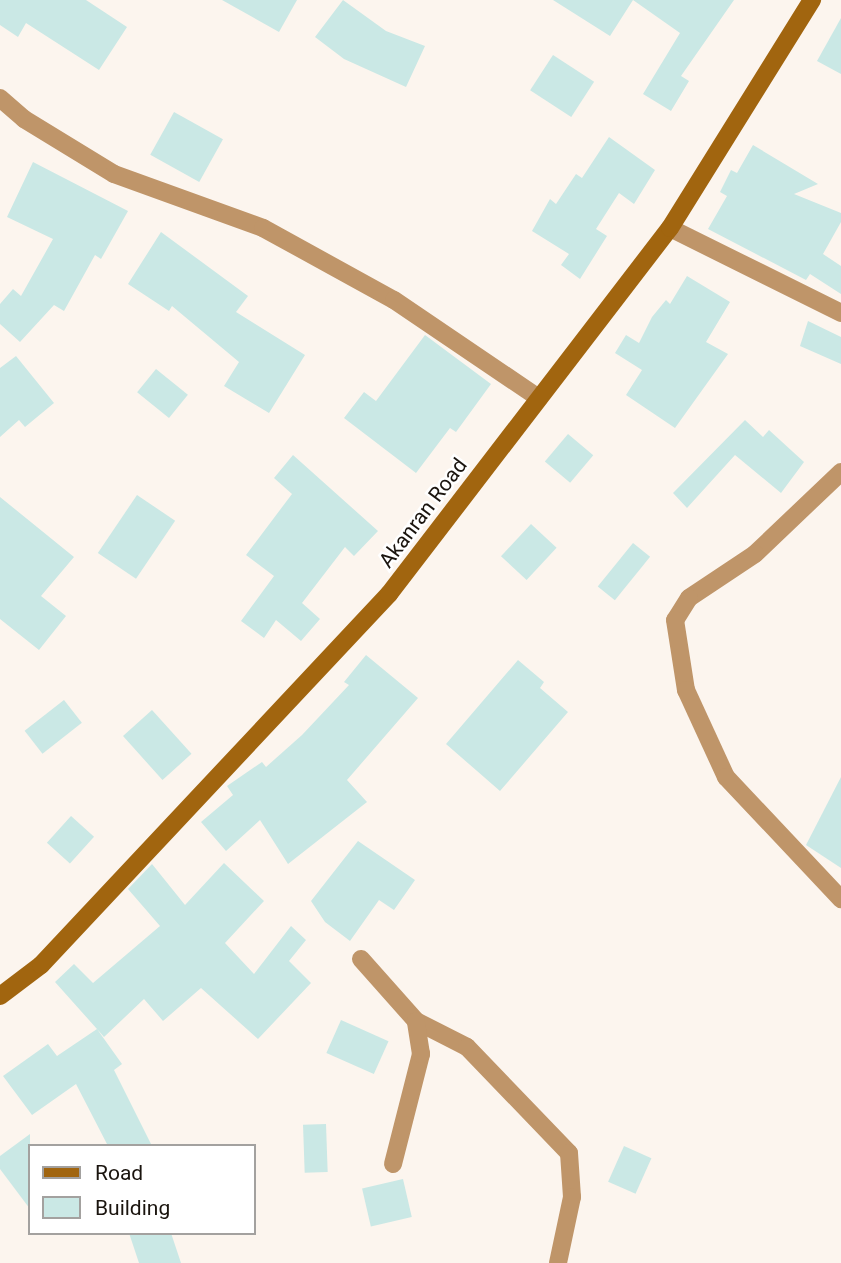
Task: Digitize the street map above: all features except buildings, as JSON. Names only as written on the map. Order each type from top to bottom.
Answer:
[{"type":"main road","name":"Akanran Road","points":[[0,996],[41,965],[389,594],[670,228],[812,0]]},
{"type":"street","points":[[0,98],[24,119],[114,174],[263,228],[394,300],[539,398]]},
{"type":"street","points":[[670,228],[841,313]]},
{"type":"street","points":[[841,472],[755,554],[689,598],[675,620],[686,690],[726,777],[786,845],[841,899]]},
{"type":"street","points":[[361,959],[416,1021],[467,1047],[569,1153],[572,1197],[558,1263]]},
{"type":"street","points":[[393,1164],[421,1054],[416,1021]]}]
